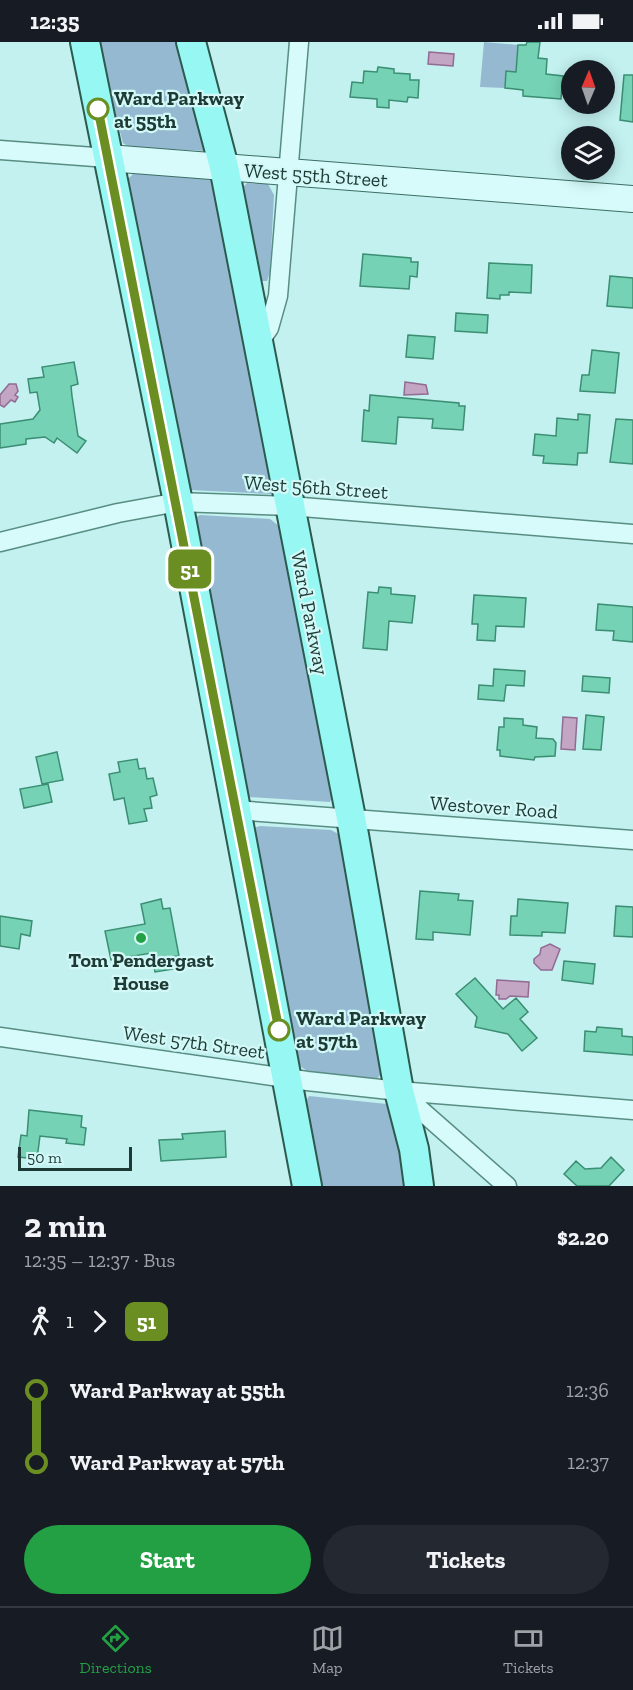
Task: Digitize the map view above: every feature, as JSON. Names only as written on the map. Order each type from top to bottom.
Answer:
[{"type":"main road","points":[[85,42],[178,502],[308,1186]]},
{"type":"main road","name":"Ward Parkway","points":[[191,42],[224,167],[351,818],[399,1091],[414,1149],[419,1186]]},
{"type":"main road","name":"West 55th Street","points":[[108,158],[633,199]]},
{"type":"street","points":[[258,344],[269,328],[278,296],[299,42]]},
{"type":"street","name":"West 55th Street","points":[[0,150],[108,158]]},
{"type":"street","name":"West 56th Street","points":[[0,542],[118,513],[178,502],[290,506],[633,534]]},
{"type":"street","name":"Westover Road","points":[[235,810],[633,840]]},
{"type":"street","name":"West 57th Street","points":[[0,1037],[289,1078],[399,1091],[633,1110]]},
{"type":"street","points":[[399,1091],[507,1186]]},
{"type":"shaded area","points":[[96,42],[186,42],[205,151],[129,147],[123,143]]},
{"type":"shaded area","points":[[484,42],[518,45],[517,60],[522,73],[507,72],[505,88],[480,87]]},
{"type":"shaded area","points":[[429,52],[454,54],[453,66],[428,64]]},
{"type":"shaded area","points":[[135,172],[211,178],[215,182],[274,489],[271,494],[190,490],[127,180]]},
{"type":"shaded area","points":[[247,183],[268,184],[274,195],[270,272],[267,281],[259,281],[240,191]]},
{"type":"shaded area","points":[[405,382],[426,385],[428,394],[404,395]]},
{"type":"shaded area","points":[[9,384],[16,384],[18,391],[15,395],[18,397],[15,402],[11,400],[4,407],[0,405],[0,395]]},
{"type":"shaded area","points":[[200,515],[270,519],[284,530],[332,797],[330,802],[249,797],[244,792],[193,519]]},
{"type":"shaded area","points":[[563,717],[577,718],[575,750],[561,749]]},
{"type":"shaded area","points":[[260,826],[331,830],[342,836],[384,1070],[377,1079],[307,1071],[296,1063],[254,828]]},
{"type":"shaded area","points":[[550,944],[560,949],[552,970],[541,970],[534,963],[534,959],[540,954],[541,948]]},
{"type":"shaded area","points":[[497,980],[529,982],[528,997],[510,996],[506,999],[499,999],[499,995],[496,995]]},
{"type":"shaded area","points":[[309,1096],[387,1104],[390,1108],[406,1186],[319,1186],[305,1103]]},
{"type":"building","points":[[527,42],[540,42],[538,58],[547,59],[546,74],[561,76],[561,99],[523,96],[523,90],[505,88],[506,71],[516,72],[518,45],[526,45]]},
{"type":"building","points":[[378,67],[394,69],[394,73],[410,74],[410,80],[419,80],[418,98],[408,97],[407,102],[389,100],[389,108],[377,107],[377,99],[350,97],[352,82],[363,83],[364,71],[377,72]]},
{"type":"building","points":[[624,75],[633,75],[633,122],[620,120]]},
{"type":"building","points":[[363,254],[411,258],[411,262],[418,262],[417,277],[410,276],[409,289],[360,286]]},
{"type":"building","points":[[489,263],[532,265],[531,293],[509,292],[509,295],[500,295],[500,299],[487,298]]},
{"type":"building","points":[[610,276],[633,278],[633,308],[607,306]]},
{"type":"building","points":[[456,313],[488,315],[487,333],[455,331]]},
{"type":"building","points":[[408,335],[435,337],[433,359],[406,357]]},
{"type":"building","points":[[592,350],[619,353],[615,393],[580,391],[582,375],[589,375]]},
{"type":"building","points":[[74,362],[78,384],[71,386],[78,436],[86,441],[77,453],[57,438],[54,443],[45,437],[26,439],[26,444],[0,448],[0,424],[33,419],[40,410],[37,392],[30,393],[28,379],[44,377],[42,367]]},
{"type":"building","points":[[370,395],[459,403],[459,406],[465,406],[463,430],[432,428],[433,419],[398,417],[396,444],[362,441],[364,410],[369,411]]},
{"type":"building","points":[[578,414],[590,415],[587,453],[578,453],[577,465],[543,463],[544,456],[533,455],[535,434],[556,436],[557,418],[578,420]]},
{"type":"building","points":[[616,419],[633,420],[633,464],[610,462]]},
{"type":"building","points":[[379,587],[391,588],[391,594],[415,596],[412,623],[389,621],[387,650],[363,648],[368,592],[378,593]]},
{"type":"building","points":[[474,595],[526,598],[524,627],[496,626],[495,641],[477,640],[478,624],[472,624]]},
{"type":"building","points":[[598,604],[633,607],[633,642],[613,640],[614,631],[596,630]]},
{"type":"building","points":[[494,669],[525,671],[524,686],[506,685],[504,701],[478,699],[479,685],[493,686]]},
{"type":"building","points":[[583,676],[610,678],[609,693],[582,691]]},
{"type":"building","points":[[586,715],[604,717],[601,750],[583,749]]},
{"type":"building","points":[[504,718],[523,719],[523,725],[537,727],[536,738],[553,739],[556,743],[555,756],[535,757],[534,760],[500,756],[500,750],[497,750],[499,727],[504,727]]},
{"type":"building","points":[[57,752],[63,780],[42,784],[36,757]]},
{"type":"building","points":[[137,759],[139,769],[145,768],[147,779],[153,778],[157,795],[150,797],[152,808],[144,809],[147,821],[129,824],[124,798],[114,800],[109,774],[120,772],[118,762]]},
{"type":"building","points":[[48,784],[52,802],[24,808],[20,789]]},
{"type":"building","points":[[420,891],[459,894],[458,900],[473,901],[470,935],[433,932],[433,940],[416,939]]},
{"type":"building","name":"Tom Pendergast House","points":[[161,899],[163,909],[170,908],[179,956],[171,957],[174,969],[155,972],[151,953],[111,960],[105,931],[145,924],[141,904]]},
{"type":"building","points":[[518,899],[568,903],[565,933],[542,932],[542,936],[510,935],[511,916],[517,916]]},
{"type":"building","points":[[616,906],[633,907],[633,937],[614,936]]},
{"type":"building","points":[[0,916],[32,921],[30,936],[21,934],[19,949],[0,946]]},
{"type":"building","points":[[564,961],[595,964],[593,984],[562,980]]},
{"type":"building","points":[[475,978],[503,1009],[516,998],[528,1012],[520,1019],[537,1038],[522,1051],[508,1034],[475,1027],[477,1017],[456,994]]},
{"type":"building","points":[[597,1027],[622,1029],[622,1036],[633,1037],[633,1055],[584,1051],[585,1031],[596,1032]]},
{"type":"building","points":[[29,1110],[82,1116],[81,1127],[86,1128],[84,1145],[66,1143],[67,1139],[40,1136],[37,1159],[18,1157],[21,1135],[27,1136]]},
{"type":"building","points":[[225,1131],[226,1157],[161,1161],[159,1140],[183,1139],[182,1134]]},
{"type":"building","points":[[611,1157],[624,1170],[609,1186],[577,1186],[564,1174],[576,1161],[585,1169],[601,1168]]},
{"type":"bus line","name":"51","points":[[98,109],[178,502],[235,810],[279,1030]]},
{"type":"place","name":"Ward Parkway at 55th","points":[[98,109]]},
{"type":"place","name":"Tom Pendergast House","points":[[141,938]]},
{"type":"place","name":"Ward Parkway at 57th","points":[[279,1030]]}]
